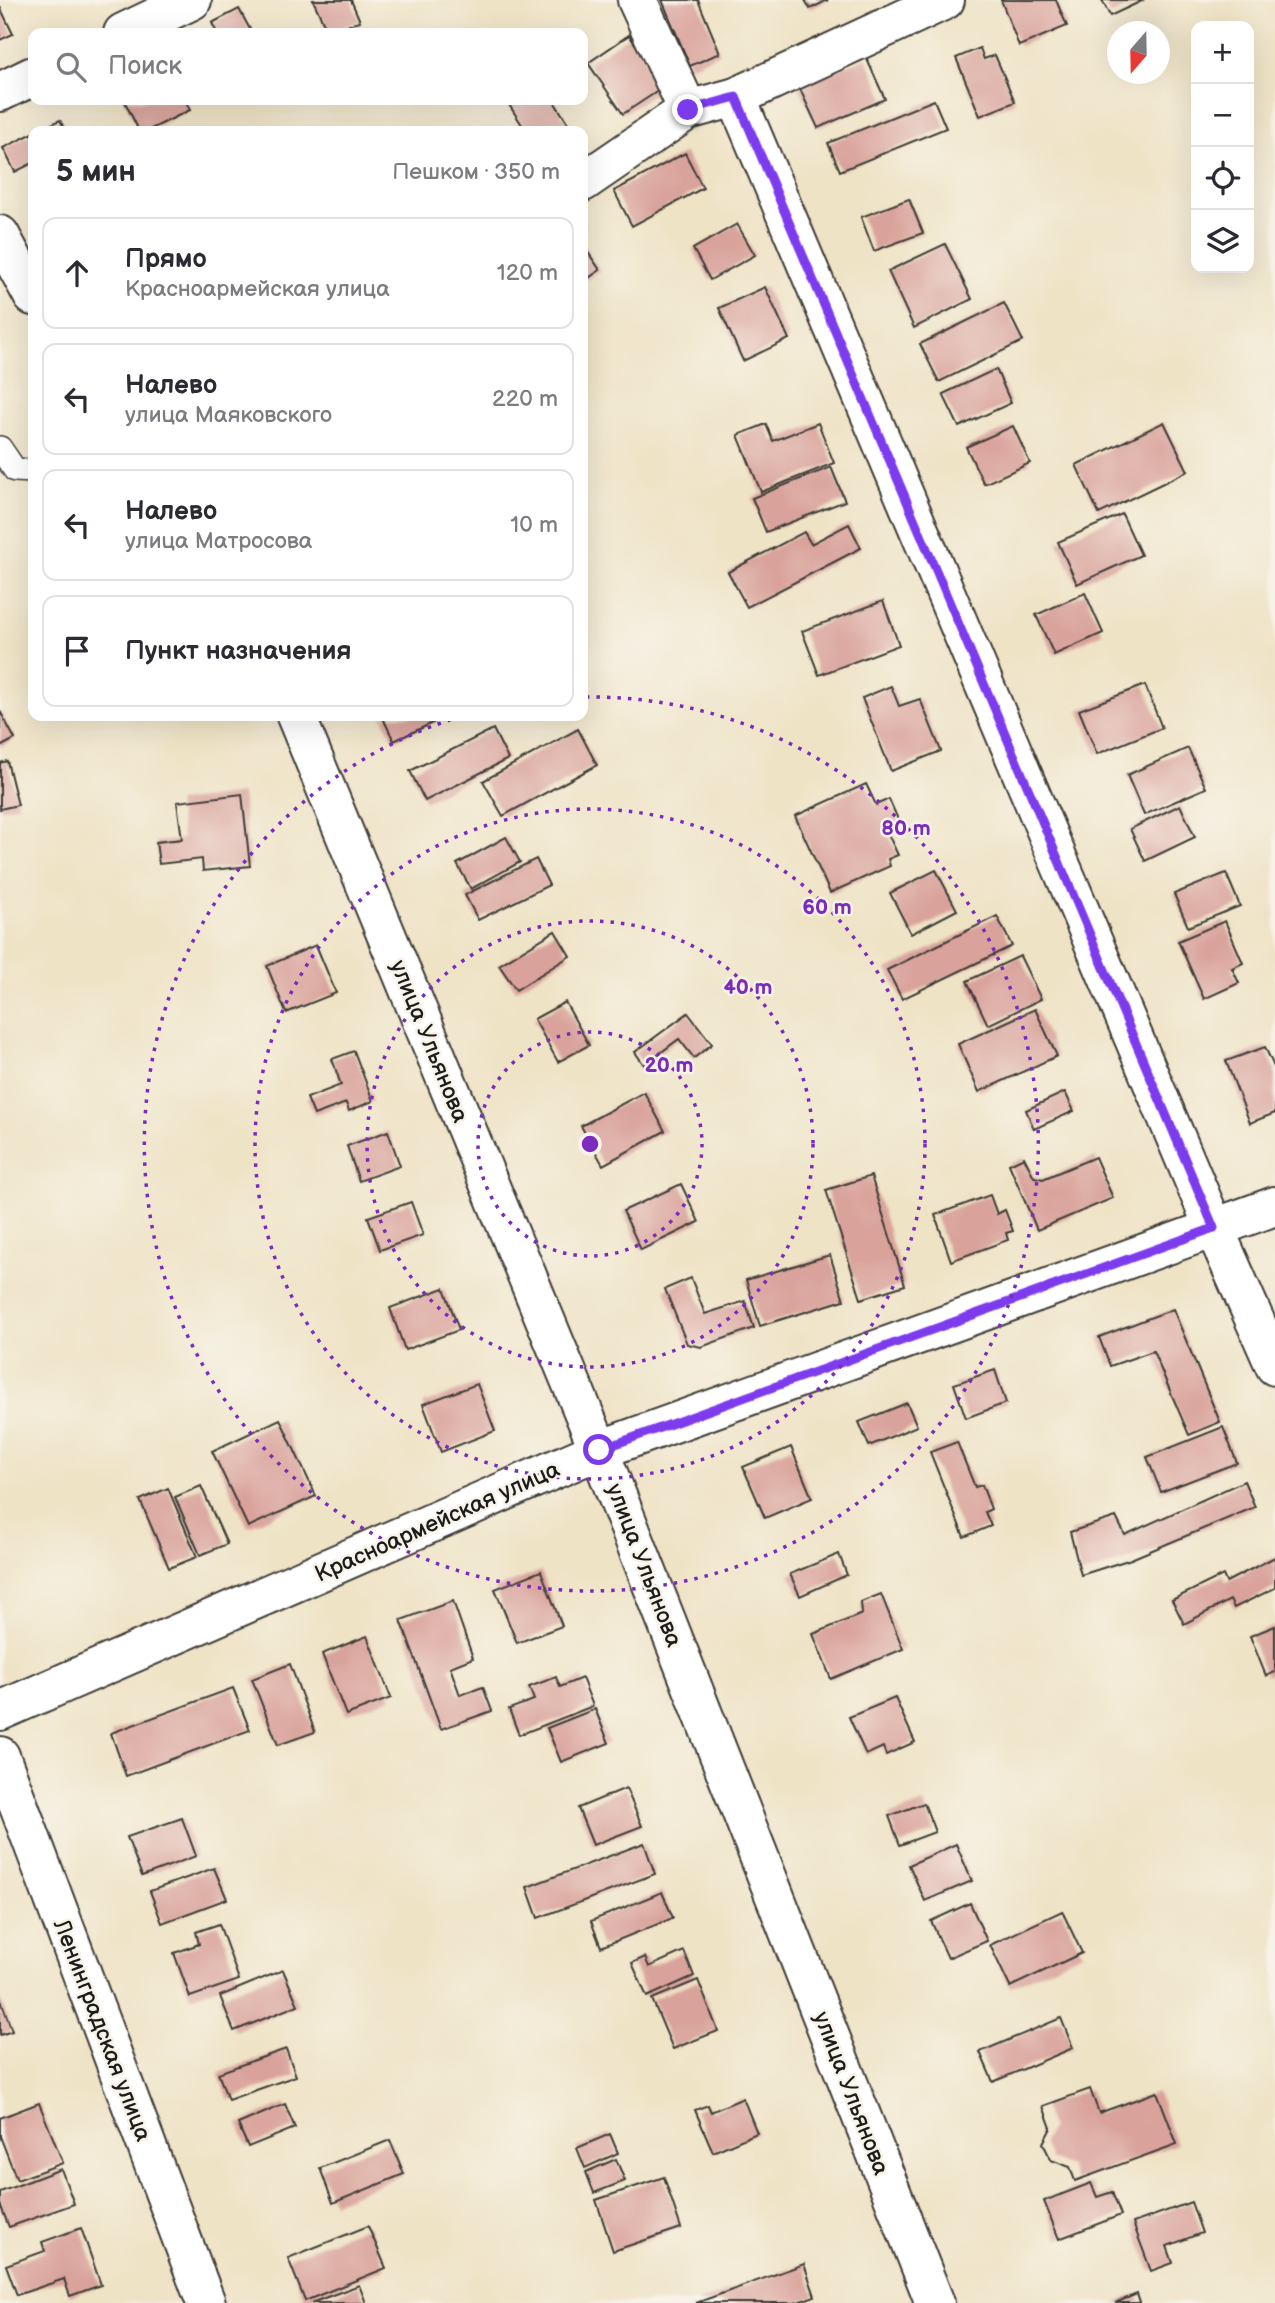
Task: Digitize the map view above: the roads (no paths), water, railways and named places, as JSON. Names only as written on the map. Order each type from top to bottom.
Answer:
[{"type":"street","points":[[133,28],[192,0]]},
{"type":"street","points":[[637,0],[688,110]]},
{"type":"street","points":[[588,179],[688,110],[736,97],[945,0]]},
{"type":"street","points":[[0,92],[28,78]]},
{"type":"street","points":[[736,97],[1214,1228],[1275,1366]]},
{"type":"street","points":[[0,235],[28,287]]},
{"type":"street","name":"улица Ульянова","points":[[298,721],[599,1450],[934,2303]]},
{"type":"street","name":"Красноармейская улица","points":[[0,1711],[599,1450],[1275,1206]]},
{"type":"street","name":"Ленинградская улица","points":[[0,1756],[206,2303]]},
{"type":"lane","points":[[0,448],[15,470],[28,471]]}]
